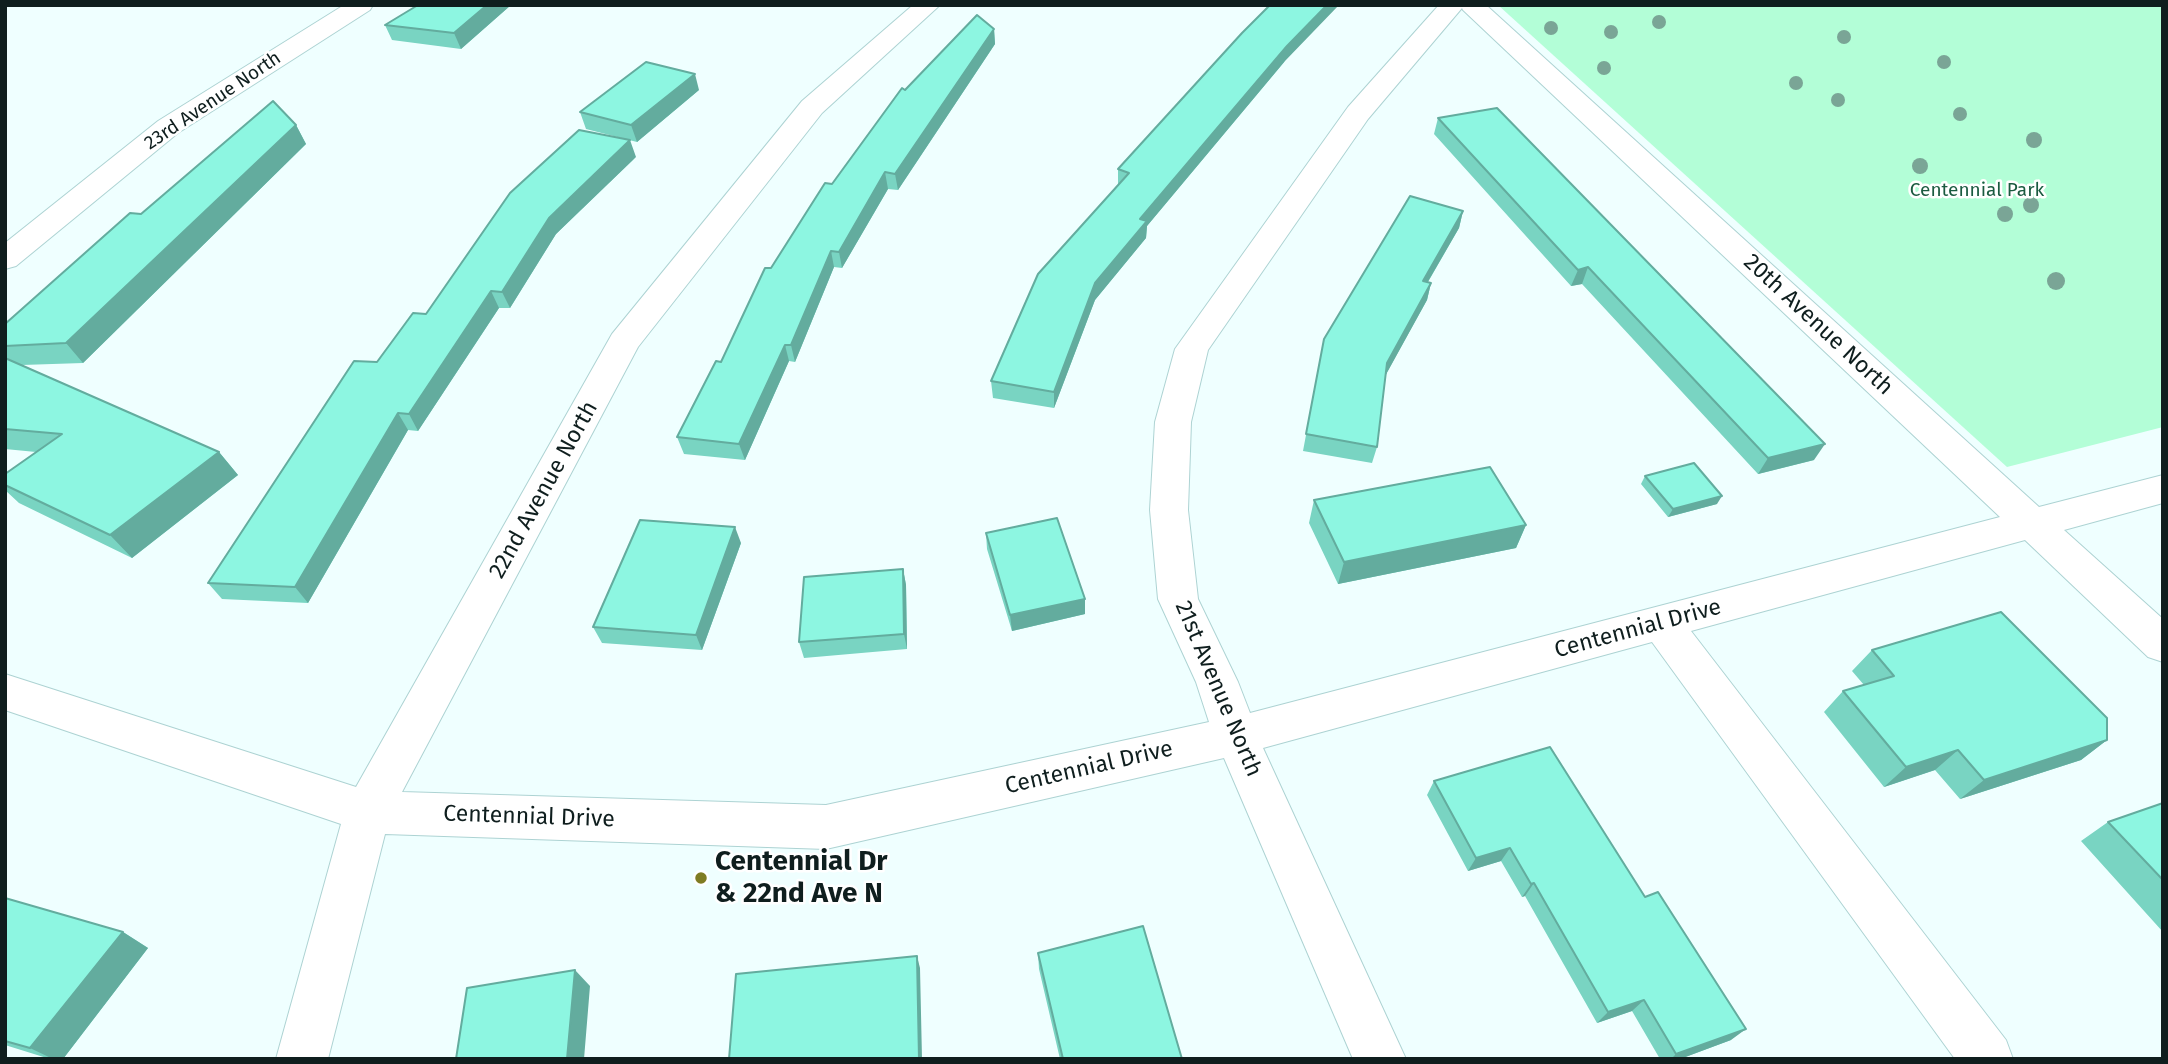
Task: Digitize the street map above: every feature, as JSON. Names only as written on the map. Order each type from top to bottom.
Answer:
[{"type":"street","name":"23rd Avenue North","points":[[5,259],[168,127],[361,5]]},
{"type":"street","name":"22nd Avenue North","points":[[302,1059],[367,812],[624,342],[812,107],[928,5]]},
{"type":"street","name":"21st Avenue North","points":[[1380,1059],[1236,736],[1217,682],[1178,599],[1169,510],[1173,422],[1192,349],[1357,113],[1452,5]]},
{"type":"street","name":"20th Avenue North","points":[[1472,5],[2163,645]]},
{"type":"street","name":"Centennial Drive","points":[[5,692],[367,812],[827,827],[1236,736],[2163,489]]},
{"type":"street","points":[[1661,623],[1987,1059]]},
{"type":"green space","name":"Centennial Park","points":[[1498,5],[2163,5],[2163,427],[2007,467]]},
{"type":"building","points":[[418,5],[487,5],[454,33],[385,25]]},
{"type":"building","points":[[1270,5],[1327,5],[1287,46],[1140,219],[1147,221],[1095,283],[1054,392],[991,381],[1038,274],[1129,173],[1118,169]]},
{"type":"building","points":[[977,15],[994,29],[895,174],[885,172],[839,252],[831,251],[791,345],[785,345],[739,444],[677,437],[716,361],[721,362],[765,268],[771,268],[825,183],[832,184],[902,88],[905,90]]},
{"type":"building","points":[[646,62],[695,74],[631,125],[580,112]]},
{"type":"building","points":[[273,101],[296,125],[66,343],[5,346],[5,324],[130,213],[141,214]]},
{"type":"building","points":[[1497,108],[1825,444],[1768,458],[1588,267],[1578,270],[1438,118]]},
{"type":"building","points":[[579,130],[630,140],[549,218],[502,292],[491,291],[409,414],[398,413],[295,587],[208,583],[354,361],[377,362],[413,313],[426,314],[510,193]]},
{"type":"building","points":[[1410,196],[1463,211],[1423,281],[1431,283],[1387,363],[1377,447],[1306,434],[1324,339]]},
{"type":"building","points":[[5,358],[219,452],[110,535],[5,485],[5,474],[62,434],[5,429]]},
{"type":"building","points":[[1694,463],[1722,496],[1673,509],[1645,476]]},
{"type":"building","points":[[1490,467],[1526,525],[1344,562],[1314,500]]},
{"type":"building","points":[[1057,518],[1085,599],[1010,615],[986,533]]},
{"type":"building","points":[[640,520],[735,527],[696,635],[593,627]]},
{"type":"building","points":[[903,569],[904,634],[799,642],[804,577]]},
{"type":"building","points":[[2001,612],[2107,718],[2107,740],[1984,780],[1958,750],[1906,767],[1843,691],[1894,676],[1872,650]]},
{"type":"building","points":[[1550,747],[1645,897],[1658,892],[1746,1029],[1676,1054],[1644,1000],[1608,1012],[1534,883],[1531,884],[1510,848],[1476,858],[1434,781]]},
{"type":"building","points":[[2163,803],[2163,880],[2108,822]]},
{"type":"building","points":[[5,898],[123,932],[30,1048],[5,1041]]},
{"type":"building","points":[[1143,926],[1182,1059],[1063,1059],[1038,953]]},
{"type":"building","points":[[917,956],[919,1059],[729,1059],[736,974]]},
{"type":"building","points":[[575,970],[567,1059],[456,1059],[467,988]]},
{"type":"place","name":"Centennial Dr & 22nd Ave N","points":[[701,878]]}]
